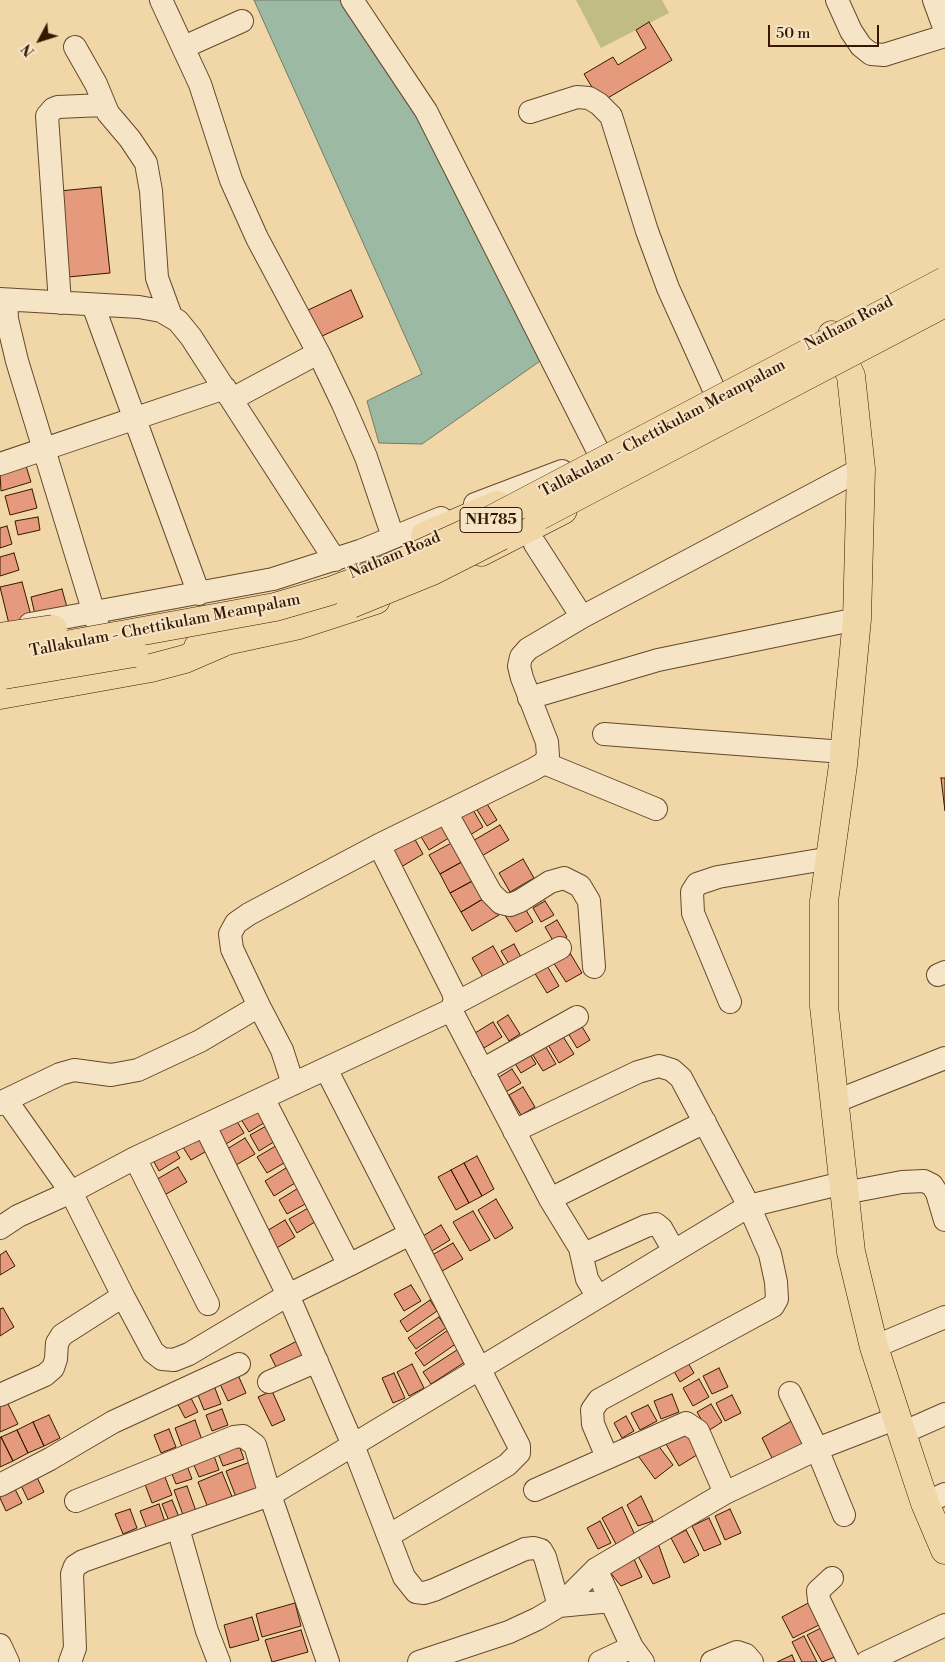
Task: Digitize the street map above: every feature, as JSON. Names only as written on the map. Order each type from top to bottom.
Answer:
[{"type":"main road","name":"Natham Road","points":[[0,649],[97,622],[251,605],[314,588],[360,572],[424,546],[523,496],[831,333],[945,275]]},
{"type":"main road","name":"Tallakulam - Chettikulam Meampalam","points":[[0,657],[275,607],[330,591],[378,573],[464,534],[945,281]]},
{"type":"main road","name":"Tallakulam - Chettikulam Meampalam","points":[[0,676],[281,624],[328,611],[394,587],[467,554],[945,303]]},
{"type":"main road","name":"Natham Road","points":[[0,682],[222,643],[320,620],[386,596],[435,575],[945,309]]},
{"type":"main road","points":[[831,333],[846,360],[854,387],[861,469],[857,619],[844,752],[824,901],[824,1006],[851,1252],[874,1347],[899,1426],[935,1499],[945,1550]]},
{"type":"main road","points":[[0,637],[248,595],[345,568],[523,496]]},
{"type":"main road","points":[[0,696],[151,668],[185,658],[222,643]]},
{"type":"street","points":[[161,0],[200,84],[222,157],[244,210],[273,270],[318,353],[358,437],[393,537]]},
{"type":"street","points":[[0,630],[97,622],[199,594],[272,579],[335,560],[596,458],[426,111],[352,0]]},
{"type":"street","points":[[837,0],[851,31],[861,46],[871,54],[884,55],[945,36]]},
{"type":"street","points":[[934,0],[945,30]]},
{"type":"street","points":[[184,47],[242,21]]},
{"type":"street","points":[[75,47],[96,84],[103,105],[140,152],[146,163],[151,191],[157,278],[171,316]]},
{"type":"street","points":[[530,112],[577,97],[588,98],[600,104],[611,116],[647,231],[662,272],[716,394]]},
{"type":"street","points":[[60,303],[47,116],[52,109],[58,107],[103,105]]},
{"type":"street","points":[[106,664],[97,622],[12,344],[3,299],[139,307],[161,311],[171,316],[183,326],[335,560]]},
{"type":"street","points":[[93,305],[133,419],[199,594]]},
{"type":"street","points":[[0,464],[133,419],[228,393],[318,353]]},
{"type":"street","points":[[292,1084],[277,1037],[232,949],[230,934],[236,923],[248,914],[379,845],[544,763],[548,756],[547,742],[520,672],[521,657],[528,649],[582,617],[861,469]]},
{"type":"street","points":[[535,544],[582,617]]},
{"type":"street","points":[[529,698],[658,660],[857,619]]},
{"type":"street","points":[[604,734],[844,752]]},
{"type":"street","points":[[544,763],[656,809]]},
{"type":"street","points":[[446,812],[491,893],[501,903],[510,905],[520,901],[550,882],[564,878],[580,886],[589,901],[594,967]]},
{"type":"street","points":[[379,845],[453,992],[452,1007],[482,1070],[550,1199],[580,1248],[587,1279],[598,1297]]},
{"type":"street","points":[[730,1002],[694,912],[692,892],[697,884],[718,877],[831,858]]},
{"type":"street","points":[[0,1228],[18,1216],[71,1192],[135,1158],[326,1069],[452,1007],[560,948]]},
{"type":"street","points":[[260,1006],[200,1041],[138,1070],[111,1075],[74,1070],[60,1074],[3,1102],[71,1192],[152,1352],[162,1359],[174,1360],[189,1354],[288,1295],[410,1234]]},
{"type":"street","points":[[482,1070],[578,1017]]},
{"type":"street","points":[[834,1102],[945,1058]]},
{"type":"street","points":[[514,1131],[638,1072],[659,1066],[672,1070],[681,1078],[748,1206],[770,1254],[776,1282],[776,1303],[763,1312],[599,1400],[592,1410],[592,1424],[607,1458]]},
{"type":"street","points":[[326,1069],[479,1369],[516,1437],[519,1453],[507,1465],[388,1536]]},
{"type":"street","points":[[263,1098],[349,1265]]},
{"type":"street","points":[[550,1199],[704,1122]]},
{"type":"street","points":[[205,1126],[288,1295],[353,1445],[404,1577],[416,1592],[424,1593],[526,1549],[541,1550],[559,1606]]},
{"type":"street","points":[[135,1158],[208,1304]]},
{"type":"street","points":[[70,1662],[75,1648],[72,1574],[75,1566],[270,1496],[748,1206],[844,1188],[924,1181],[932,1186],[937,1193],[945,1220]]},
{"type":"street","points":[[580,1248],[586,1252],[646,1226],[656,1224],[661,1228],[674,1251]]},
{"type":"street","points":[[3,1387],[45,1375],[53,1368],[56,1359],[57,1343],[62,1335],[123,1296]]},
{"type":"street","points":[[874,1347],[945,1317]]},
{"type":"street","points":[[162,1359],[163,1399]]},
{"type":"street","points":[[269,1382],[317,1361]]},
{"type":"street","points":[[0,1485],[50,1459],[113,1422],[239,1364]]},
{"type":"street","points":[[790,1393],[817,1449],[844,1515]]},
{"type":"street","points":[[419,1662],[509,1632],[559,1606],[596,1570],[725,1493],[817,1449],[945,1414]]},
{"type":"street","points":[[535,1490],[686,1423],[698,1431],[725,1493]]},
{"type":"street","points":[[76,1501],[243,1436],[255,1445],[270,1496],[328,1662]]},
{"type":"street","points":[[178,1528],[207,1631],[219,1662]]},
{"type":"street","points":[[596,1570],[637,1654],[600,1662]]},
{"type":"street","points":[[832,1578],[818,1591],[819,1600],[849,1662]]},
{"type":"street","points":[[559,1606],[611,1601]]},
{"type":"street","points":[[867,1662],[945,1624]]},
{"type":"street","points":[[0,1645],[8,1662]]},
{"type":"street","points":[[712,1662],[737,1652],[746,1655],[752,1662]]},
{"type":"shaded area","points":[[254,0],[352,0],[371,30],[543,359],[422,444],[379,443],[367,401],[422,374]]},
{"type":"shaded area","points":[[576,0],[662,0],[669,13],[601,48]]},
{"type":"building","points":[[649,22],[672,60],[601,102],[584,74],[613,57],[618,65],[646,48],[636,30]]},
{"type":"building","points":[[101,187],[110,273],[68,277],[59,191]]},
{"type":"building","points":[[351,290],[363,317],[320,337],[308,310]]},
{"type":"building","points":[[26,466],[31,482],[1,491],[0,474]]},
{"type":"building","points":[[32,489],[37,508],[10,515],[5,496]]},
{"type":"building","points":[[38,517],[40,530],[18,535],[15,521]]},
{"type":"building","points":[[7,526],[12,544],[0,548],[0,528]]},
{"type":"building","points":[[14,553],[19,570],[0,576],[0,557]]},
{"type":"building","points":[[22,582],[32,619],[9,624],[0,587]]},
{"type":"building","points":[[62,589],[68,611],[36,619],[31,597]]},
{"type":"building","points":[[941,778],[945,778],[945,811]]},
{"type":"building","points":[[484,799],[497,820],[487,826],[474,805]]},
{"type":"building","points":[[469,803],[483,827],[470,835],[455,811]]},
{"type":"building","points":[[443,821],[452,836],[429,850],[420,835]]},
{"type":"building","points":[[500,825],[509,840],[480,857],[471,842]]},
{"type":"building","points":[[412,834],[423,854],[401,867],[389,848]]},
{"type":"building","points":[[457,840],[467,859],[440,874],[429,855]]},
{"type":"building","points":[[467,859],[478,878],[450,893],[440,874]]},
{"type":"building","points":[[523,859],[534,878],[510,892],[499,873]]},
{"type":"building","points":[[478,878],[488,896],[461,912],[450,893]]},
{"type":"building","points":[[488,896],[499,915],[472,931],[461,912]]},
{"type":"building","points":[[545,901],[554,915],[541,922],[533,908]]},
{"type":"building","points":[[522,903],[533,922],[516,932],[504,914]]},
{"type":"building","points":[[557,920],[567,937],[555,944],[545,927]]},
{"type":"building","points":[[514,944],[521,957],[509,964],[501,951]]},
{"type":"building","points":[[493,946],[505,967],[484,979],[472,958]]},
{"type":"building","points":[[570,953],[582,973],[566,982],[553,962]]},
{"type":"building","points":[[546,964],[559,986],[547,993],[534,972]]},
{"type":"building","points":[[508,1015],[520,1034],[509,1041],[497,1022]]},
{"type":"building","points":[[493,1022],[502,1037],[484,1048],[475,1033]]},
{"type":"building","points":[[581,1025],[590,1040],[577,1048],[568,1033]]},
{"type":"building","points":[[562,1035],[574,1054],[559,1063],[547,1043]]},
{"type":"building","points":[[544,1044],[556,1064],[543,1071],[531,1052]]},
{"type":"building","points":[[526,1048],[536,1064],[521,1073],[511,1057]]},
{"type":"building","points":[[512,1069],[521,1083],[504,1093],[496,1079]]},
{"type":"building","points":[[523,1087],[535,1107],[521,1115],[509,1095]]},
{"type":"building","points":[[257,1105],[267,1121],[249,1132],[239,1116]]},
{"type":"building","points":[[235,1118],[244,1133],[226,1144],[217,1128]]},
{"type":"building","points":[[268,1125],[277,1140],[259,1151],[250,1135]]},
{"type":"building","points":[[200,1133],[210,1149],[191,1160],[181,1144]]},
{"type":"building","points":[[245,1138],[255,1154],[236,1165],[227,1149]]},
{"type":"building","points":[[279,1144],[289,1160],[267,1173],[257,1157]]},
{"type":"building","points":[[173,1146],[180,1158],[159,1171],[152,1158]]},
{"type":"building","points":[[477,1156],[494,1189],[482,1196],[464,1163]]},
{"type":"building","points":[[464,1163],[482,1196],[469,1203],[451,1170]]},
{"type":"building","points":[[178,1167],[187,1182],[163,1196],[154,1181]]},
{"type":"building","points":[[286,1168],[295,1183],[274,1196],[265,1181]]},
{"type":"building","points":[[451,1170],[469,1203],[456,1210],[438,1177]]},
{"type":"building","points":[[300,1187],[309,1202],[287,1214],[279,1200]]},
{"type":"building","points":[[496,1199],[513,1228],[495,1239],[478,1210]]},
{"type":"building","points":[[310,1207],[318,1220],[297,1233],[289,1219]]},
{"type":"building","points":[[473,1211],[490,1240],[470,1251],[453,1222]]},
{"type":"building","points":[[285,1220],[295,1237],[275,1249],[265,1232]]},
{"type":"building","points":[[441,1225],[450,1240],[427,1254],[418,1239]]},
{"type":"building","points":[[453,1243],[463,1259],[437,1274],[427,1258]]},
{"type":"building","points":[[6,1251],[15,1266],[0,1275],[0,1255]]},
{"type":"building","points":[[411,1285],[421,1301],[404,1311],[394,1294]]},
{"type":"building","points":[[430,1300],[437,1311],[407,1332],[400,1321]]},
{"type":"building","points":[[3,1308],[14,1327],[0,1336],[0,1309]]},
{"type":"building","points":[[439,1317],[446,1328],[416,1349],[408,1338]]},
{"type":"building","points":[[448,1330],[457,1343],[424,1366],[415,1353]]},
{"type":"building","points":[[297,1341],[304,1355],[277,1369],[270,1355]]},
{"type":"building","points":[[460,1348],[468,1360],[431,1384],[423,1372]]},
{"type":"building","points":[[684,1356],[694,1373],[680,1382],[670,1364]]},
{"type":"building","points":[[412,1364],[424,1388],[409,1396],[397,1372]]},
{"type":"building","points":[[719,1368],[728,1387],[712,1394],[703,1376]]},
{"type":"building","points":[[394,1373],[405,1398],[393,1403],[382,1378]]},
{"type":"building","points":[[238,1375],[246,1393],[228,1401],[220,1384]]},
{"type":"building","points":[[699,1379],[709,1397],[693,1406],[683,1388]]},
{"type":"building","points":[[213,1383],[221,1404],[204,1410],[196,1390]]},
{"type":"building","points":[[272,1391],[285,1420],[272,1426],[258,1397]]},
{"type":"building","points":[[188,1392],[198,1412],[185,1418],[175,1399]]},
{"type":"building","points":[[672,1394],[679,1412],[661,1419],[654,1401]]},
{"type":"building","points":[[732,1395],[741,1413],[725,1421],[716,1403]]},
{"type":"building","points":[[5,1398],[18,1424],[0,1432],[0,1401]]},
{"type":"building","points":[[711,1404],[722,1422],[708,1431],[697,1412]]},
{"type":"building","points":[[648,1405],[657,1421],[640,1430],[631,1413]]},
{"type":"building","points":[[222,1409],[228,1425],[212,1431],[206,1415]]},
{"type":"building","points":[[49,1415],[60,1438],[44,1446],[33,1422]]},
{"type":"building","points":[[626,1416],[634,1431],[622,1438],[614,1423]]},
{"type":"building","points":[[795,1419],[811,1448],[776,1466],[762,1438]]},
{"type":"building","points":[[195,1420],[202,1440],[182,1447],[175,1428]]},
{"type":"building","points":[[33,1422],[44,1446],[28,1453],[17,1430]]},
{"type":"building","points":[[684,1427],[700,1453],[679,1466],[663,1439]]},
{"type":"building","points":[[169,1429],[176,1447],[161,1453],[154,1435]]},
{"type":"building","points":[[17,1430],[28,1453],[13,1461],[1,1437]]},
{"type":"building","points":[[0,1438],[13,1461],[0,1467]]},
{"type":"building","points":[[237,1440],[244,1459],[223,1466],[216,1448]]},
{"type":"building","points":[[654,1440],[673,1465],[655,1479],[636,1453]]},
{"type":"building","points":[[212,1450],[219,1470],[199,1477],[191,1458]]},
{"type":"building","points":[[250,1462],[259,1488],[236,1497],[226,1471]]},
{"type":"building","points":[[186,1463],[192,1479],[176,1484],[170,1469]]},
{"type":"building","points":[[34,1471],[44,1492],[28,1500],[18,1479]]},
{"type":"building","points":[[163,1472],[172,1495],[152,1503],[143,1479]]},
{"type":"building","points":[[222,1472],[233,1499],[208,1508],[198,1482]]},
{"type":"building","points":[[11,1481],[22,1503],[6,1511],[0,1498],[0,1486]]},
{"type":"building","points":[[187,1486],[196,1511],[183,1515],[174,1490]]},
{"type":"building","points":[[641,1496],[653,1521],[638,1526],[627,1505]]},
{"type":"building","points":[[172,1500],[179,1517],[169,1521],[162,1504]]},
{"type":"building","points":[[159,1504],[165,1522],[147,1529],[140,1511]]},
{"type":"building","points":[[622,1507],[635,1535],[617,1546],[602,1518]]},
{"type":"building","points":[[130,1509],[137,1528],[123,1534],[115,1514]]},
{"type":"building","points":[[730,1509],[741,1533],[725,1540],[715,1516]]},
{"type":"building","points":[[709,1518],[721,1544],[704,1551],[692,1526]]},
{"type":"building","points":[[600,1521],[611,1543],[598,1549],[587,1528]]},
{"type":"building","points":[[686,1530],[699,1555],[684,1563],[671,1538]]},
{"type":"building","points":[[658,1543],[670,1577],[653,1584],[638,1556]]},
{"type":"building","points":[[634,1559],[642,1577],[621,1586],[609,1571]]},
{"type":"building","points":[[812,1601],[823,1623],[793,1638],[782,1617]]},
{"type":"building","points":[[295,1603],[301,1626],[262,1637],[256,1614]]},
{"type":"building","points":[[252,1617],[259,1640],[230,1648],[224,1625]]},
{"type":"building","points":[[825,1626],[840,1655],[822,1662],[807,1635]]},
{"type":"building","points":[[301,1630],[308,1652],[272,1662],[265,1640]]},
{"type":"building","points":[[804,1636],[817,1662],[802,1662],[792,1642]]},
{"type":"building","points":[[792,1655],[795,1662],[777,1662]]}]
